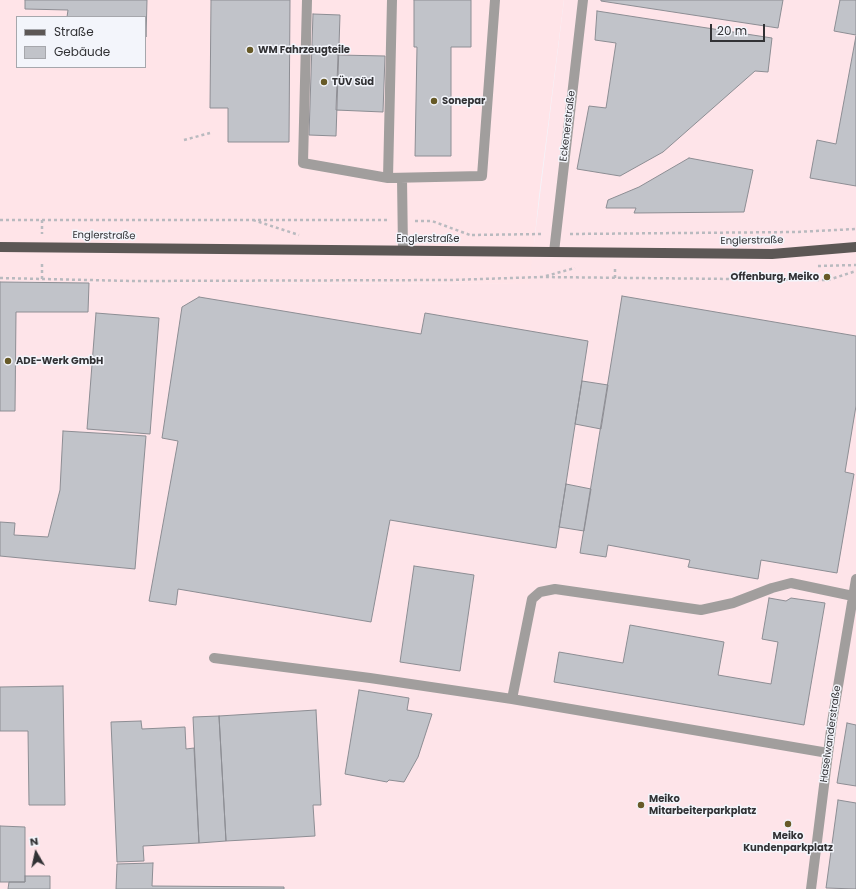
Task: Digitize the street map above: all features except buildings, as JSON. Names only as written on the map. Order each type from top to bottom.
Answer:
[{"type":"main road","name":"Englerstraße","points":[[0,247],[772,254],[856,247]]},
{"type":"street","points":[[307,0],[303,163],[388,178],[482,176],[495,0]]},
{"type":"street","points":[[388,178],[392,0]]},
{"type":"street","name":"Eckenerstraße","points":[[554,252],[584,0]]},
{"type":"street","points":[[402,178],[402,250]]},
{"type":"street","name":"Haselwanderstraße","points":[[810,889],[832,722],[856,579]]},
{"type":"street","points":[[512,699],[532,599],[540,592],[555,589],[701,610],[732,603],[772,588],[791,583],[853,596]]},
{"type":"street","points":[[214,658],[370,678],[512,699],[828,753]]},
{"type":"path","points":[[184,140],[210,133]]},
{"type":"path","points":[[0,220],[402,220],[432,221],[470,235]]},
{"type":"path","points":[[253,220],[300,235]]},
{"type":"path","points":[[463,235],[796,232],[856,230]]},
{"type":"path","points":[[0,278],[164,281],[445,280],[541,277],[828,280],[856,272]]},
{"type":"shaded area","points":[[0,0],[564,0],[539,196],[530,284],[104,283],[0,281]]},
{"type":"shaded area","points":[[564,0],[856,0],[856,889],[0,889],[0,281],[104,283],[529,284]]},
{"type":"place","name":"WM Fahrzeugteile","points":[[250,50]]},
{"type":"place","name":"TÜV Süd","points":[[324,82]]},
{"type":"place","name":"Sonepar","points":[[434,101]]},
{"type":"place","name":"Offenburg, Meiko","points":[[827,277]]},
{"type":"place","name":"ADE-Werk GmbH","points":[[8,361]]},
{"type":"place","name":"Meiko Mitarbeiterparkplatz","points":[[641,805]]},
{"type":"place","name":"Meiko Kundenparkplatz","points":[[788,824]]}]
